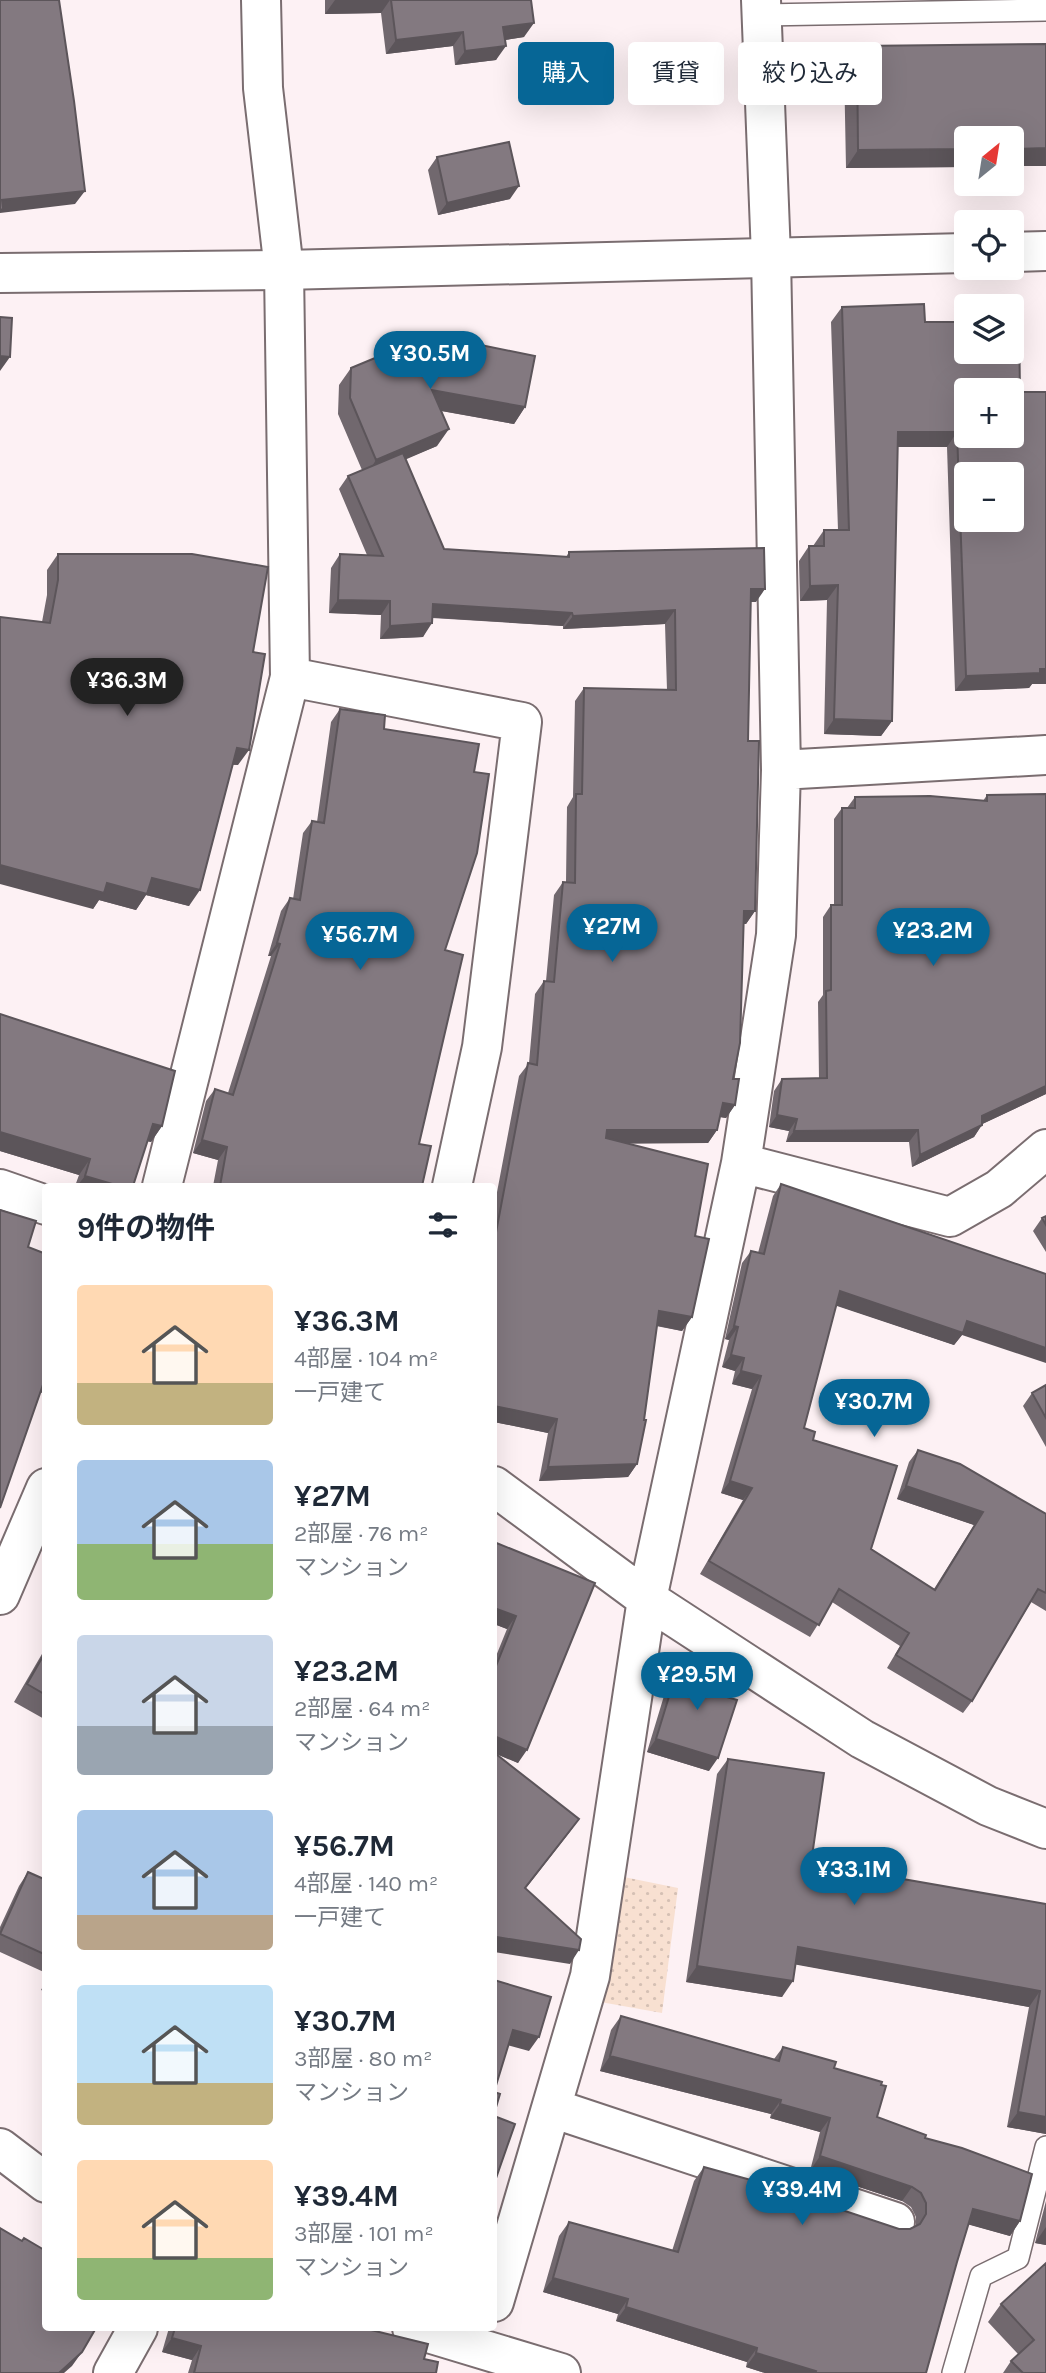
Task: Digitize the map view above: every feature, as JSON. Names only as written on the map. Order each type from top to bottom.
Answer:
[{"type":"street","points":[[163,1183],[290,677],[284,270],[263,88],[261,0]]},
{"type":"street","points":[[497,2292],[590,1976],[647,1599],[741,1163],[776,935],[782,770],[771,257],[761,7]]},
{"type":"street","points":[[1024,252],[1046,251]]},
{"type":"street","points":[[0,273],[284,270],[954,253]]},
{"type":"street","points":[[290,677],[522,722],[482,1047],[453,1183]]},
{"type":"street","points":[[782,770],[1046,755]]},
{"type":"street","points":[[741,1163],[950,1217],[999,1189],[1046,1149]]},
{"type":"street","points":[[0,1189],[42,1204]]},
{"type":"street","points":[[497,1488],[647,1599],[862,1739],[988,1805],[1046,1829]]},
{"type":"street","points":[[0,1595],[42,1497]]},
{"type":"street","points":[[552,2108],[895,2222]]},
{"type":"street","points":[[0,2148],[42,2180]]},
{"type":"street","points":[[113,2373],[136,2331]]},
{"type":"street","points":[[421,2331],[561,2373]]},
{"type":"lane","points":[[761,7],[1046,10]]},
{"type":"lane","points":[[953,2373],[981,2276],[1018,2258],[1046,2147]]},
{"type":"shaded area","points":[[619,1876],[678,1888],[662,2013],[595,2001]]},
{"type":"building","points":[[0,0],[59,0],[85,191],[2,200],[3,209],[0,210]]},
{"type":"building","points":[[391,0],[531,0],[534,23],[503,27],[506,46],[465,51],[463,32],[396,40]]},
{"type":"building","points":[[1046,44],[1046,148],[1024,149],[1024,126],[954,126],[954,149],[858,150],[858,105],[882,105],[882,46]]},
{"type":"building","points":[[509,142],[519,186],[447,203],[437,157]]},
{"type":"building","points":[[924,304],[925,322],[954,322],[954,364],[1020,364],[1020,378],[954,378],[954,432],[898,432],[892,721],[834,719],[838,585],[810,586],[809,546],[824,546],[824,530],[849,530],[842,307]]},
{"type":"building","points":[[0,317],[12,318],[10,357],[0,356]]},
{"type":"building","points":[[411,343],[422,367],[476,344],[535,356],[525,407],[432,390],[449,429],[376,460],[350,398],[351,368]]},
{"type":"building","points":[[1024,392],[1046,392],[1046,669],[1040,669],[1040,673],[966,676],[961,532],[1024,532],[1024,462],[958,462],[958,448],[1024,448]]},
{"type":"building","points":[[403,453],[444,549],[569,557],[569,552],[764,548],[765,589],[751,589],[748,741],[759,741],[755,911],[744,911],[740,1043],[733,1079],[739,1079],[735,1105],[723,1103],[717,1130],[607,1130],[606,1138],[708,1164],[695,1236],[709,1239],[692,1317],[659,1311],[646,1420],[637,1464],[548,1467],[557,1419],[497,1407],[497,1227],[528,1063],[537,1065],[544,981],[554,982],[563,882],[575,883],[576,794],[582,794],[584,688],[676,690],[675,610],[573,616],[572,613],[433,604],[432,623],[390,626],[390,601],[338,600],[340,554],[383,556],[348,476]]},
{"type":"building","points":[[58,554],[192,554],[268,567],[253,652],[265,654],[249,750],[237,748],[200,890],[152,878],[147,894],[107,883],[104,893],[0,865],[0,617],[50,623],[58,580]]},
{"type":"building","points":[[340,709],[385,715],[384,729],[479,744],[474,772],[489,774],[477,853],[445,950],[463,955],[419,1144],[431,1146],[423,1183],[221,1183],[227,1147],[202,1140],[215,1089],[233,1095],[280,944],[277,943],[290,898],[300,900],[312,821],[324,823]]},
{"type":"building","points":[[1046,794],[1046,1086],[982,1116],[982,1125],[920,1155],[918,1130],[794,1131],[797,1119],[777,1115],[782,1079],[827,1078],[826,991],[831,990],[831,905],[842,905],[842,808],[855,808],[855,797],[930,796],[987,801],[987,795]]},
{"type":"building","points":[[0,1014],[175,1071],[162,1126],[153,1124],[134,1183],[109,1183],[85,1176],[90,1159],[0,1132]]},
{"type":"building","points":[[781,1184],[1046,1274],[1046,1348],[967,1321],[963,1333],[840,1291],[804,1428],[815,1432],[813,1440],[897,1466],[871,1549],[935,1590],[983,1512],[906,1486],[918,1450],[960,1464],[1046,1514],[1046,1593],[1038,1589],[972,1701],[896,1655],[909,1633],[839,1589],[819,1625],[709,1561],[752,1488],[730,1481],[761,1376],[741,1371],[744,1358],[731,1355],[738,1327],[734,1326],[751,1251],[764,1254]]},
{"type":"building","points":[[0,1210],[36,1221],[28,1247],[42,1252],[42,1387],[0,1508]]},
{"type":"building","points":[[1046,1385],[1046,1418],[1032,1393]]},
{"type":"building","points":[[497,1543],[595,1583],[527,1750],[497,1737],[497,1664],[516,1616],[497,1609]]},
{"type":"building","points":[[42,1658],[42,1693],[27,1684]]},
{"type":"building","points":[[679,1664],[725,1678],[720,1695],[737,1700],[718,1758],[656,1739]]},
{"type":"building","points":[[497,1755],[579,1819],[525,1888],[581,1939],[579,1950],[497,1937]]},
{"type":"building","points":[[728,1759],[824,1773],[811,1863],[1046,1904],[1046,2117],[1018,2112],[1040,1991],[798,1947],[793,1981],[697,1966]]},
{"type":"building","points":[[28,1872],[42,1878],[42,1953],[0,1934]]},
{"type":"building","points":[[497,1981],[551,1997],[539,2037],[513,2030],[497,2082]]},
{"type":"building","points":[[621,2016],[779,2061],[783,2047],[836,2062],[834,2068],[882,2082],[881,2085],[886,2086],[877,2117],[926,2135],[925,2138],[962,2148],[1032,2174],[1020,2221],[973,2209],[926,2373],[815,2373],[816,2371],[756,2353],[757,2348],[626,2307],[628,2299],[553,2278],[569,2222],[678,2252],[704,2167],[899,2229],[910,2229],[920,2224],[926,2214],[926,2203],[921,2193],[912,2187],[820,2156],[830,2118],[780,2104],[781,2100],[610,2056]]},
{"type":"building","points":[[497,2117],[515,2124],[497,2175]]},
{"type":"building","points":[[0,2228],[42,2249],[42,2331],[94,2331],[82,2352],[59,2373],[0,2373]]},
{"type":"building","points":[[1046,2263],[1046,2373],[1023,2373],[1011,2361],[1034,2340],[1001,2304]]},
{"type":"building","points":[[174,2331],[375,2331],[428,2344],[424,2359],[438,2362],[436,2373],[194,2373],[201,2346],[172,2338]]}]
